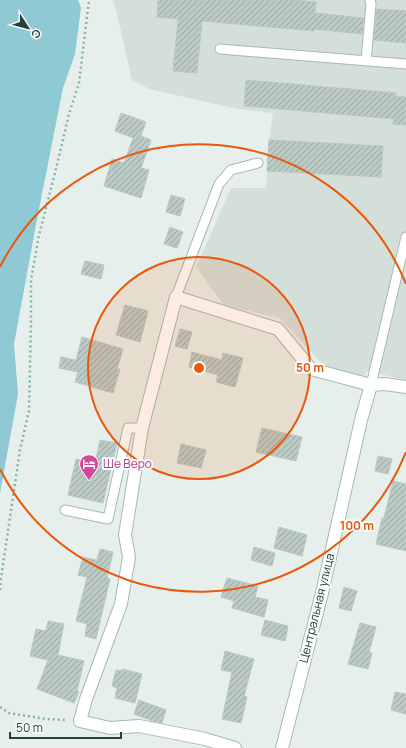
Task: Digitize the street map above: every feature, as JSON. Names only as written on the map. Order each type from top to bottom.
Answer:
[{"type":"street","points":[[235,748],[206,739],[139,726],[110,728],[80,721],[86,699],[121,604],[129,557],[125,535],[142,428],[176,298],[278,329],[311,369],[371,385],[385,384],[406,387]]},
{"type":"street","name":"Центральная улица","points":[[282,748],[322,593],[361,420],[371,385]]},
{"type":"lane","points":[[366,61],[371,4],[370,0]]},
{"type":"lane","points":[[220,49],[406,64]]},
{"type":"lane","points":[[176,298],[219,184],[231,170],[258,163]]},
{"type":"lane","points":[[371,385],[406,237]]},
{"type":"lane","points":[[65,510],[108,519],[128,428],[142,428]]},
{"type":"path","points":[[0,590],[20,450],[29,411],[31,280],[39,235],[68,114],[79,83],[89,0]]},
{"type":"path","points":[[0,707],[9,713],[46,719],[80,721]]},
{"type":"shaded area","points":[[112,0],[406,0],[406,380],[367,371],[364,379],[326,368],[280,318],[224,305],[196,267],[231,188],[266,188],[269,140],[273,113],[238,109],[149,89],[132,80],[116,9]]},
{"type":"water","points":[[0,0],[78,0],[81,8],[75,54],[63,88],[14,344],[18,394],[0,493]]},
{"type":"building","points":[[158,0],[294,0],[316,2],[315,13],[364,18],[362,34],[202,21],[197,73],[173,71],[178,19],[157,17]]},
{"type":"building","points":[[377,9],[406,11],[406,43],[374,40]]},
{"type":"building","points":[[246,80],[396,93],[396,96],[406,97],[406,125],[393,124],[394,119],[244,106]]},
{"type":"building","points":[[121,113],[146,122],[141,136],[151,140],[141,168],[149,170],[141,198],[104,186],[112,159],[124,163],[133,138],[115,131]]},
{"type":"building","points":[[269,140],[383,146],[381,177],[267,171]]},
{"type":"building","points":[[171,195],[185,199],[180,216],[166,212]]},
{"type":"building","points":[[170,227],[183,232],[177,248],[164,244]]},
{"type":"building","points":[[85,261],[104,265],[101,279],[81,274]]},
{"type":"building","points":[[125,305],[148,311],[140,342],[116,335]]},
{"type":"building","points":[[180,329],[192,332],[187,349],[175,346]]},
{"type":"building","points":[[82,337],[123,349],[117,369],[120,369],[113,393],[75,382],[78,372],[59,368],[61,357],[76,360]]},
{"type":"building","points":[[192,352],[222,360],[223,353],[243,358],[235,387],[216,382],[218,375],[189,367]]},
{"type":"building","points":[[262,428],[302,437],[296,461],[256,452]]},
{"type":"building","name":"Ше Веро","points":[[100,440],[117,443],[103,503],[68,495],[76,459],[95,463]]},
{"type":"building","points":[[181,444],[206,450],[201,468],[177,463]]},
{"type":"building","points":[[378,456],[392,459],[388,474],[375,471]]},
{"type":"building","points":[[393,481],[406,484],[406,551],[376,544]]},
{"type":"building","points":[[279,527],[307,535],[302,556],[274,548]]},
{"type":"building","points":[[254,547],[275,553],[272,566],[251,560]]},
{"type":"building","points":[[100,549],[113,552],[107,578],[110,579],[96,639],[85,636],[87,624],[76,621],[87,577],[78,575],[83,557],[97,560]]},
{"type":"building","points":[[227,578],[258,586],[255,597],[268,600],[264,617],[232,608],[234,601],[221,597]]},
{"type":"building","points":[[344,587],[357,591],[351,611],[339,608]]},
{"type":"building","points":[[265,620],[288,626],[285,641],[261,635]]},
{"type":"building","points":[[48,621],[64,624],[58,655],[84,661],[77,691],[79,692],[74,703],[37,689],[48,660],[30,656],[36,629],[46,631]]},
{"type":"building","points":[[360,623],[376,627],[369,652],[372,653],[368,669],[348,664]]},
{"type":"building","points":[[225,651],[254,659],[244,696],[247,697],[241,723],[222,719],[232,672],[221,670]]},
{"type":"building","points":[[122,669],[142,674],[135,703],[115,698],[117,688],[112,686],[116,670],[121,671]]},
{"type":"building","points":[[395,692],[406,694],[406,714],[391,710]]},
{"type":"building","points":[[139,700],[166,710],[162,723],[134,714]]},
{"type":"place","name":"Ше Веро","points":[[89,481]]}]
